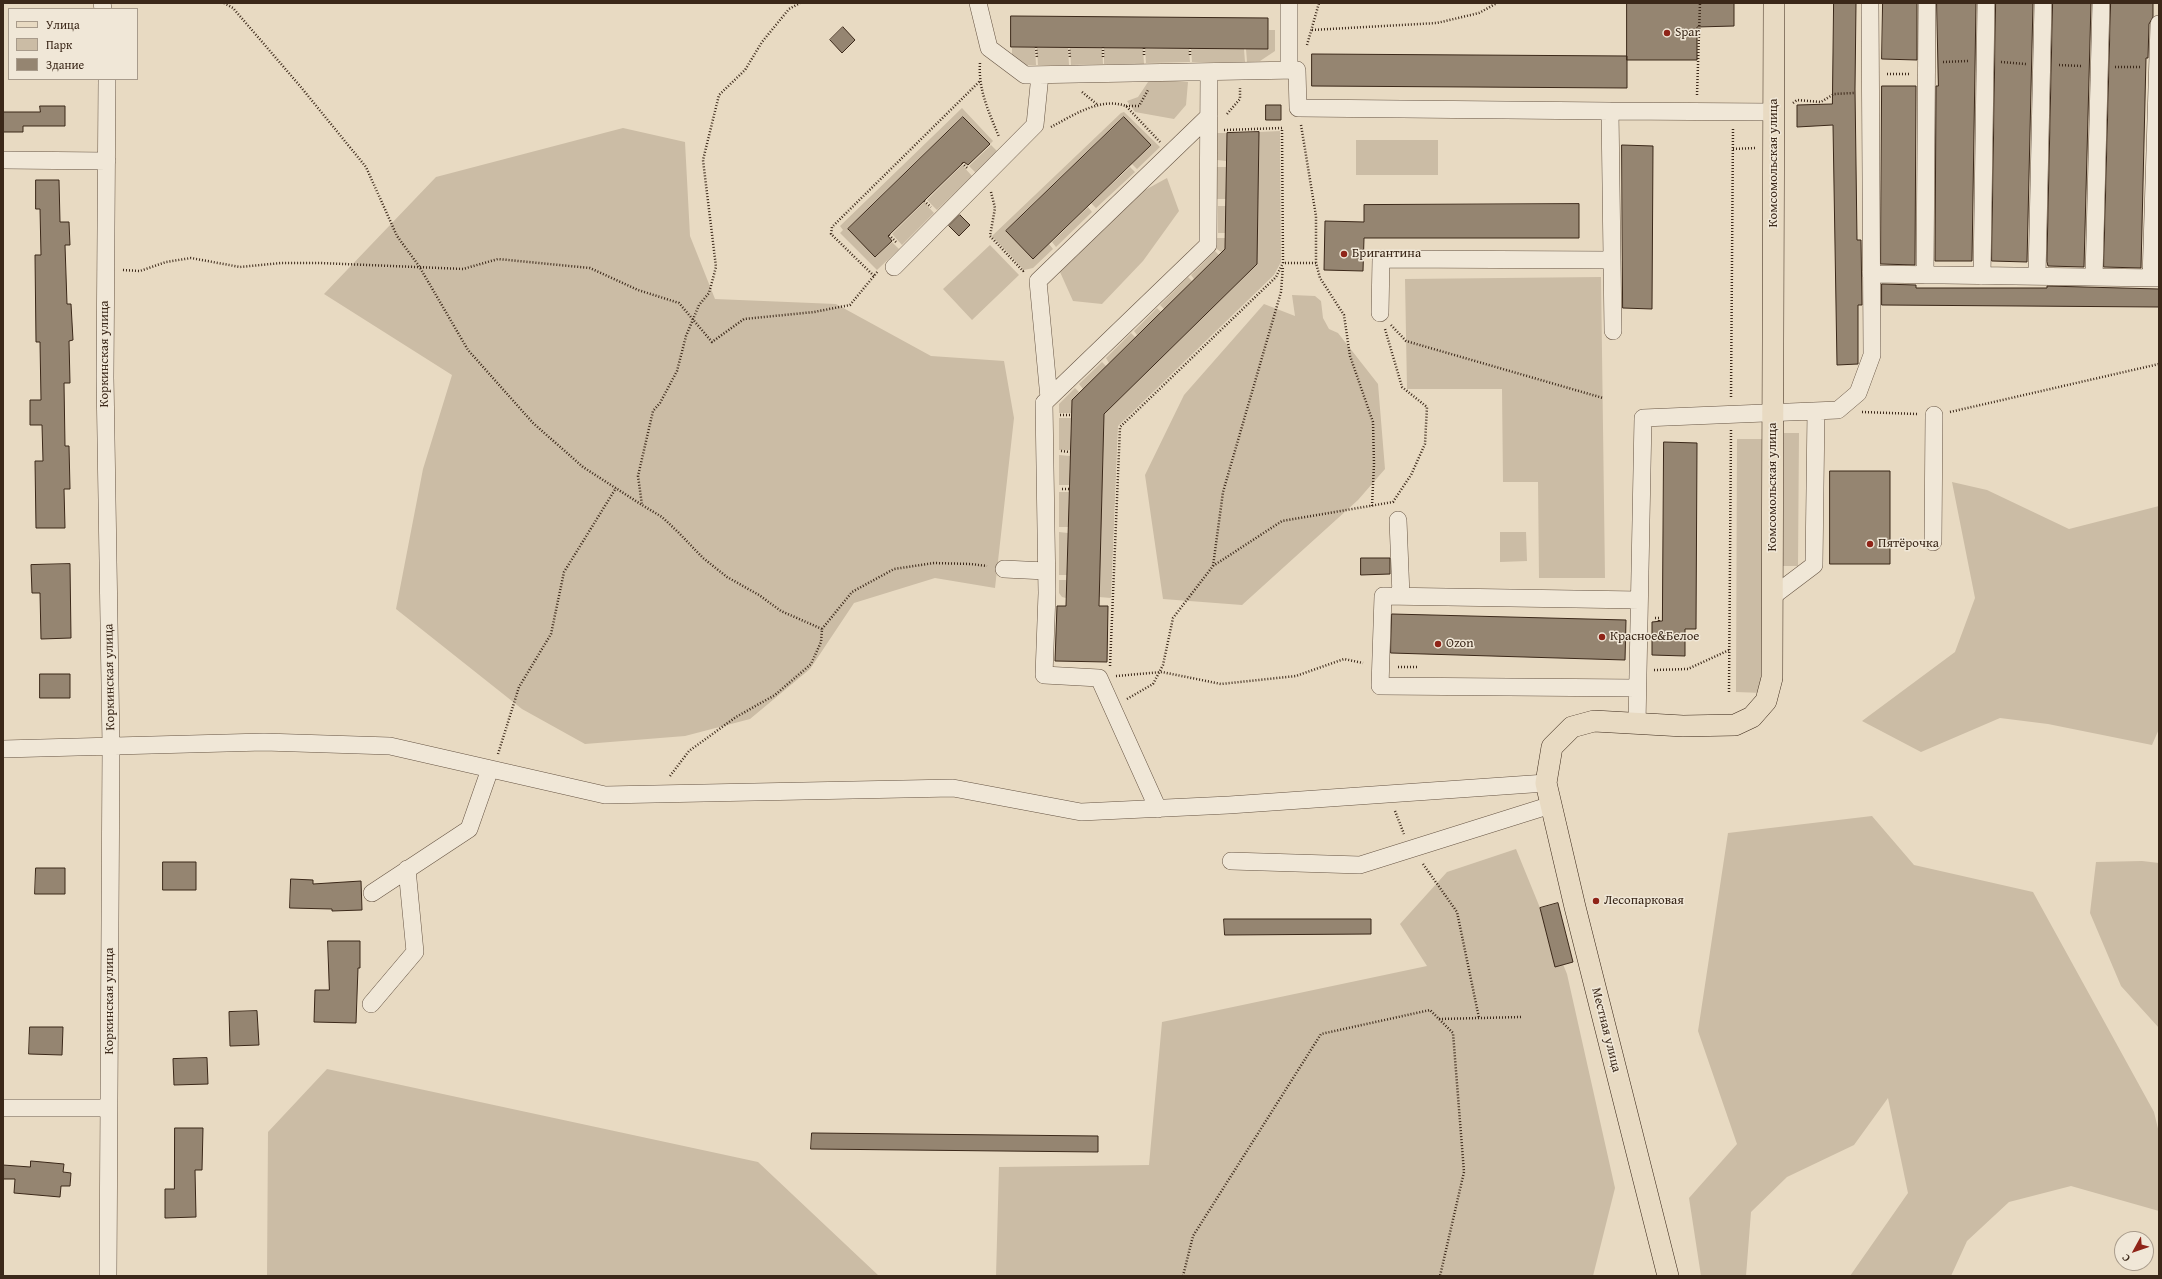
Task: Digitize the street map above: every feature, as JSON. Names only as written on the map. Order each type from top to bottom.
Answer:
[{"type":"main road","name":"Комсомольская улица","points":[[1546,783],[1552,747],[1572,727],[1594,722],[1683,726],[1735,725],[1752,717],[1766,701],[1772,678],[1773,596],[1774,3]]},
{"type":"main road","name":"Местная улица","points":[[1546,783],[1668,1276]]},
{"type":"street","points":[[978,3],[990,48],[1025,76],[1297,70],[1298,108],[1774,112]]},
{"type":"street","points":[[1289,3],[1289,70]]},
{"type":"street","points":[[1637,724],[1643,418],[1838,410],[1858,393],[1872,355],[1870,3]]},
{"type":"street","points":[[1925,275],[1927,3]]},
{"type":"street","points":[[1982,276],[1986,3]]},
{"type":"street","points":[[2037,276],[2043,3]]},
{"type":"street","points":[[2094,277],[2101,3]]},
{"type":"street","points":[[1871,274],[2155,278],[2159,24]]},
{"type":"street","points":[[1158,808],[1112,707],[1105,677],[1044,675],[1046,571],[1044,403],[1208,245],[1217,115],[1209,72]]},
{"type":"street","points":[[887,268],[1035,125],[1040,75]]},
{"type":"street","name":"Коркинская улица","points":[[107,80],[105,377],[111,744],[108,1276]]},
{"type":"street","points":[[1610,111],[1613,331]]},
{"type":"street","points":[[1049,398],[1038,281],[1217,115]]},
{"type":"street","points":[[3,160],[107,160]]},
{"type":"street","points":[[1380,313],[1380,259],[1612,260]]},
{"type":"street","points":[[1773,596],[1814,565],[1816,411]]},
{"type":"street","points":[[1933,542],[1934,415]]},
{"type":"street","points":[[1398,520],[1401,596]]},
{"type":"street","points":[[1004,569],[1046,571]]},
{"type":"street","points":[[1637,679],[1380,686],[1383,596],[1639,600]]},
{"type":"street","points":[[3,749],[111,744],[264,742],[390,746],[605,795],[953,788],[1081,812],[1546,783]]},
{"type":"street","points":[[372,893],[469,828],[492,770]]},
{"type":"street","points":[[1231,861],[1360,865],[1551,805]]},
{"type":"street","points":[[371,1004],[416,952],[407,869]]},
{"type":"street","points":[[3,1108],[109,1108]]},
{"type":"path","points":[[224,3],[233,8],[280,62],[366,167],[397,236],[419,266],[468,350],[533,423],[583,468],[662,517],[702,558],[727,577],[759,595],[781,611],[822,629]]},
{"type":"path","points":[[642,505],[638,476],[653,411],[660,403],[677,371],[693,319],[699,305],[709,293],[716,267],[703,160],[719,96],[745,70],[762,42],[789,9],[800,3]]},
{"type":"path","points":[[1306,52],[1319,3]]},
{"type":"path","points":[[1312,30],[1437,23],[1479,13],[1498,3]]},
{"type":"path","points":[[1697,102],[1700,3]]},
{"type":"path","points":[[988,40],[981,55],[980,81],[985,104],[1000,140]]},
{"type":"path","points":[[1871,74],[1985,61],[2042,65],[2158,68]]},
{"type":"path","points":[[1217,115],[1240,99],[1241,71]]},
{"type":"path","points":[[1049,128],[1094,105],[1119,104],[1126,106],[1139,106],[1158,73]]},
{"type":"path","points":[[874,276],[831,234],[832,228],[980,81]]},
{"type":"path","points":[[1797,100],[1821,102],[1834,94],[1871,92]]},
{"type":"path","points":[[1126,106],[1164,146]]},
{"type":"path","points":[[1298,108],[1316,216],[1316,263],[1320,278],[1344,315],[1350,356],[1373,422],[1374,464],[1372,506]]},
{"type":"path","points":[[1213,566],[1222,492],[1281,292],[1283,263],[1282,128],[1223,130]]},
{"type":"path","points":[[995,208],[990,236],[1023,271],[1028,270]]},
{"type":"path","points":[[106,269],[140,271],[166,262],[191,258],[240,266],[297,263],[368,266],[419,266],[463,269],[498,259],[590,268],[638,290],[679,303],[712,342],[744,319],[814,312],[850,305],[874,276],[887,268]]},
{"type":"path","points":[[1283,263],[1316,263]]},
{"type":"path","points":[[1283,263],[1276,277],[1120,427],[1105,677],[1159,673],[1221,684],[1296,676],[1344,659],[1381,667]]},
{"type":"path","points":[[1380,313],[1406,341],[1603,398]]},
{"type":"path","points":[[1112,707],[1153,684],[1163,665],[1173,618],[1213,566],[1282,521],[1393,502],[1411,476],[1425,444],[1427,407],[1402,387],[1380,313]]},
{"type":"path","points":[[1838,410],[1934,415],[2159,364]]},
{"type":"path","points":[[1057,416],[1071,415]]},
{"type":"path","points":[[1057,451],[1070,452]]},
{"type":"path","points":[[492,770],[519,687],[550,634],[564,572],[616,488]]},
{"type":"path","points":[[666,794],[667,781],[689,751],[736,717],[775,695],[811,664],[821,642],[822,629],[852,592],[894,569],[934,563],[971,564],[1004,569]]},
{"type":"path","points":[[1637,679],[1688,669],[1729,650]]},
{"type":"path","points":[[1387,794],[1406,840],[1457,912],[1479,1018]]},
{"type":"path","points":[[1183,1276],[1193,1236],[1321,1034],[1430,1010],[1453,1033],[1464,1172],[1440,1276]]},
{"type":"path","points":[[1439,1019],[1521,1017]]},
{"type":"green space","points":[[1269,30],[1275,30],[1275,51],[1260,61],[1247,62],[1246,49],[1269,49]]},
{"type":"green space","points":[[1012,48],[1035,48],[1036,65],[1025,65],[1012,55]]},
{"type":"green space","points":[[1037,48],[1068,48],[1069,65],[1038,65]]},
{"type":"green space","points":[[1070,48],[1102,48],[1103,64],[1071,65]]},
{"type":"green space","points":[[1104,48],[1143,48],[1144,64],[1104,64]]},
{"type":"green space","points":[[1145,49],[1189,49],[1190,62],[1146,63]]},
{"type":"green space","points":[[1191,49],[1244,49],[1245,62],[1192,62]]},
{"type":"green space","points":[[1150,79],[1188,82],[1186,105],[1174,119],[1135,112],[1127,101],[1138,97]]},
{"type":"green space","points":[[962,108],[993,141],[990,144],[963,117],[849,229],[876,257],[892,242],[899,249],[877,270],[840,233],[843,230],[840,226]]},
{"type":"green space","points":[[1124,112],[1160,147],[1137,169],[1132,164],[1151,145],[1124,117],[1006,231],[1033,259],[1049,244],[1053,249],[1033,268],[1024,270],[992,236],[1121,113]]},
{"type":"green space","points":[[623,128],[685,142],[690,236],[715,299],[836,304],[931,356],[1004,361],[1014,418],[995,588],[935,578],[854,603],[810,669],[750,719],[685,736],[585,744],[522,709],[396,609],[423,469],[452,375],[324,294],[436,177]]},
{"type":"green space","points":[[1280,131],[1281,262],[1274,275],[1118,426],[1111,598],[1099,597],[1104,414],[1257,264],[1259,132]]},
{"type":"green space","points":[[1217,133],[1227,133],[1226,161],[1217,160]]},
{"type":"green space","points":[[1356,140],[1438,140],[1438,175],[1356,175]]},
{"type":"green space","points":[[991,145],[997,151],[976,173],[969,166]]},
{"type":"green space","points":[[962,165],[972,176],[937,210],[927,200]]},
{"type":"green space","points":[[1130,167],[1135,172],[1096,208],[1091,203]]},
{"type":"green space","points":[[1217,167],[1226,167],[1226,199],[1217,199]]},
{"type":"green space","points":[[1167,178],[1179,211],[1143,261],[1102,304],[1073,301],[1060,272],[1136,195]]},
{"type":"green space","points":[[924,202],[934,213],[902,245],[892,234]]},
{"type":"green space","points":[[1218,206],[1226,206],[1225,233],[1218,233]]},
{"type":"green space","points":[[1088,207],[1092,212],[1056,247],[1052,242]]},
{"type":"green space","points":[[1217,238],[1225,238],[1225,249],[1221,252],[1217,249]]},
{"type":"green space","points":[[990,245],[1019,275],[972,320],[943,289]]},
{"type":"green space","points":[[1215,251],[1219,255],[1194,279],[1191,275]]},
{"type":"green space","points":[[1188,277],[1192,281],[1164,309],[1160,305]]},
{"type":"green space","points":[[1601,277],[1605,578],[1539,578],[1538,482],[1503,482],[1502,389],[1407,389],[1405,279]]},
{"type":"green space","points":[[1292,295],[1315,296],[1321,301],[1323,318],[1329,329],[1338,333],[1378,384],[1385,469],[1358,500],[1242,605],[1163,599],[1145,475],[1184,395],[1264,304],[1295,316]]},
{"type":"green space","points":[[1157,308],[1161,312],[1137,335],[1134,331]]},
{"type":"green space","points":[[1131,333],[1135,337],[1109,363],[1106,358]]},
{"type":"green space","points":[[1102,362],[1106,366],[1083,389],[1079,384]]},
{"type":"green space","points":[[1075,388],[1079,392],[1072,400],[1071,413],[1059,413],[1059,404]]},
{"type":"green space","points":[[1059,418],[1071,418],[1070,450],[1059,450]]},
{"type":"green space","points":[[1784,433],[1799,433],[1798,566],[1783,566]]},
{"type":"green space","points":[[1737,439],[1765,439],[1763,693],[1736,692]]},
{"type":"green space","points":[[1059,455],[1070,456],[1069,485],[1059,485]]},
{"type":"green space","points":[[1952,482],[1987,490],[2069,529],[2159,506],[2159,729],[2152,745],[2048,724],[2000,718],[1921,752],[1862,721],[1955,652],[1975,598]]},
{"type":"green space","points":[[1059,492],[1069,492],[1068,527],[1059,527]]},
{"type":"green space","points":[[1059,532],[1068,533],[1067,575],[1059,575]]},
{"type":"green space","points":[[1500,532],[1526,532],[1527,561],[1500,562]]},
{"type":"green space","points":[[1059,580],[1066,580],[1066,598],[1062,597],[1059,593]]},
{"type":"green space","points":[[1872,816],[1914,865],[2033,892],[2154,1112],[2159,1133],[2159,1211],[2071,1186],[2009,1202],[1967,1241],[1951,1276],[1850,1276],[1908,1193],[1888,1098],[1854,1145],[1787,1177],[1751,1212],[1746,1276],[1701,1276],[1689,1198],[1737,1144],[1698,1031],[1728,833]]},
{"type":"green space","points":[[1516,849],[1567,974],[1615,1188],[1593,1276],[996,1276],[999,1167],[1149,1165],[1162,1022],[1427,966],[1400,924],[1447,872]]},
{"type":"green space","points":[[2142,861],[2159,863],[2159,1028],[2121,986],[2090,913],[2096,862]]},
{"type":"green space","points":[[327,1069],[758,1162],[879,1276],[267,1276],[268,1132]]},
{"type":"building","points":[[1627,3],[1734,3],[1734,26],[1697,27],[1697,60],[1627,60]]},
{"type":"building","points":[[1834,3],[1856,3],[1855,89],[1857,240],[1861,240],[1862,305],[1858,305],[1858,364],[1837,365],[1833,125],[1797,127],[1797,105],[1832,104]]},
{"type":"building","points":[[1883,3],[1917,3],[1917,60],[1882,59]]},
{"type":"building","points":[[1937,3],[1976,3],[1972,261],[1935,261],[1936,86],[1938,86]]},
{"type":"building","points":[[1996,3],[2033,3],[2027,262],[1992,261]]},
{"type":"building","points":[[2053,3],[2091,3],[2084,267],[2048,266],[2047,262]]},
{"type":"building","points":[[2111,3],[2153,3],[2153,17],[2149,24],[2148,58],[2146,58],[2141,268],[2104,267]]},
{"type":"building","points":[[1011,16],[1268,18],[1268,49],[1011,47]]},
{"type":"building","points":[[843,27],[855,40],[842,53],[830,40]]},
{"type":"building","points":[[1312,54],[1627,56],[1627,88],[1312,86]]},
{"type":"building","points":[[1882,86],[1916,86],[1915,265],[1881,264]]},
{"type":"building","points":[[1266,105],[1281,105],[1281,120],[1266,120]]},
{"type":"building","points":[[40,106],[65,106],[65,126],[23,126],[23,132],[3,132],[3,112],[40,112]]},
{"type":"building","points":[[963,117],[990,144],[968,165],[964,162],[888,236],[892,241],[875,257],[848,229]]},
{"type":"building","points":[[1124,117],[1151,145],[1033,259],[1006,231]]},
{"type":"building","points":[[1259,132],[1257,264],[1104,414],[1099,606],[1108,606],[1107,662],[1055,661],[1057,606],[1066,606],[1072,400],[1225,249],[1227,133]]},
{"type":"building","points":[[1622,145],[1653,146],[1652,309],[1623,308]]},
{"type":"building","points":[[36,180],[59,180],[60,222],[69,222],[70,245],[65,245],[67,304],[71,304],[73,340],[69,341],[70,383],[64,383],[65,446],[69,446],[70,489],[64,489],[65,528],[36,528],[35,461],[43,461],[42,425],[30,425],[30,400],[41,400],[40,342],[36,342],[35,255],[41,255],[40,209],[36,209]]},
{"type":"building","points":[[1579,204],[1579,238],[1364,238],[1363,271],[1324,270],[1325,221],[1364,222],[1364,205]]},
{"type":"building","points":[[960,215],[970,225],[959,236],[949,226]]},
{"type":"building","points":[[1882,284],[1916,285],[1916,288],[2047,288],[2047,286],[2159,289],[2159,307],[1882,305]]},
{"type":"building","points":[[1664,442],[1697,443],[1696,629],[1685,629],[1685,656],[1652,655],[1652,622],[1662,621]]},
{"type":"building","points":[[1830,471],[1890,471],[1890,564],[1830,564]]},
{"type":"building","points":[[1361,558],[1390,558],[1390,574],[1361,575]]},
{"type":"building","points":[[70,564],[71,638],[41,639],[40,593],[32,593],[31,565]]},
{"type":"building","points":[[1392,614],[1626,620],[1625,660],[1391,653]]},
{"type":"building","points":[[40,674],[70,674],[70,698],[40,698]]},
{"type":"building","points":[[163,862],[196,862],[196,890],[163,890]]},
{"type":"building","points":[[36,868],[65,868],[65,894],[35,894]]},
{"type":"building","points":[[291,879],[313,880],[313,884],[361,881],[362,910],[332,911],[332,909],[290,908]]},
{"type":"building","points":[[1558,903],[1573,962],[1555,967],[1540,908]]},
{"type":"building","points":[[1224,919],[1371,919],[1371,934],[1225,935]]},
{"type":"building","points":[[328,941],[360,941],[360,968],[358,968],[356,1023],[314,1022],[315,990],[329,990]]},
{"type":"building","points":[[257,1011],[259,1045],[230,1046],[229,1012]]},
{"type":"building","points":[[30,1027],[63,1027],[62,1055],[29,1054]]},
{"type":"building","points":[[207,1058],[208,1084],[174,1085],[173,1059]]},
{"type":"building","points":[[175,1128],[203,1128],[202,1170],[195,1170],[196,1217],[165,1218],[165,1189],[174,1189]]},
{"type":"building","points":[[812,1133],[1098,1136],[1098,1152],[811,1149]]},
{"type":"building","points":[[31,1161],[64,1164],[63,1172],[71,1173],[70,1186],[61,1186],[60,1197],[14,1193],[15,1179],[3,1179],[3,1165],[30,1167]]},
{"type":"place","name":"Spar","points":[[1667,33]]},
{"type":"place","name":"Бригантина","points":[[1344,254]]},
{"type":"place","name":"Пятёрочка","points":[[1870,544]]},
{"type":"place","name":"Красное&Белое","points":[[1602,637]]},
{"type":"place","name":"Ozon","points":[[1438,644]]},
{"type":"place","name":"Лесопарковая","points":[[1596,901]]}]
